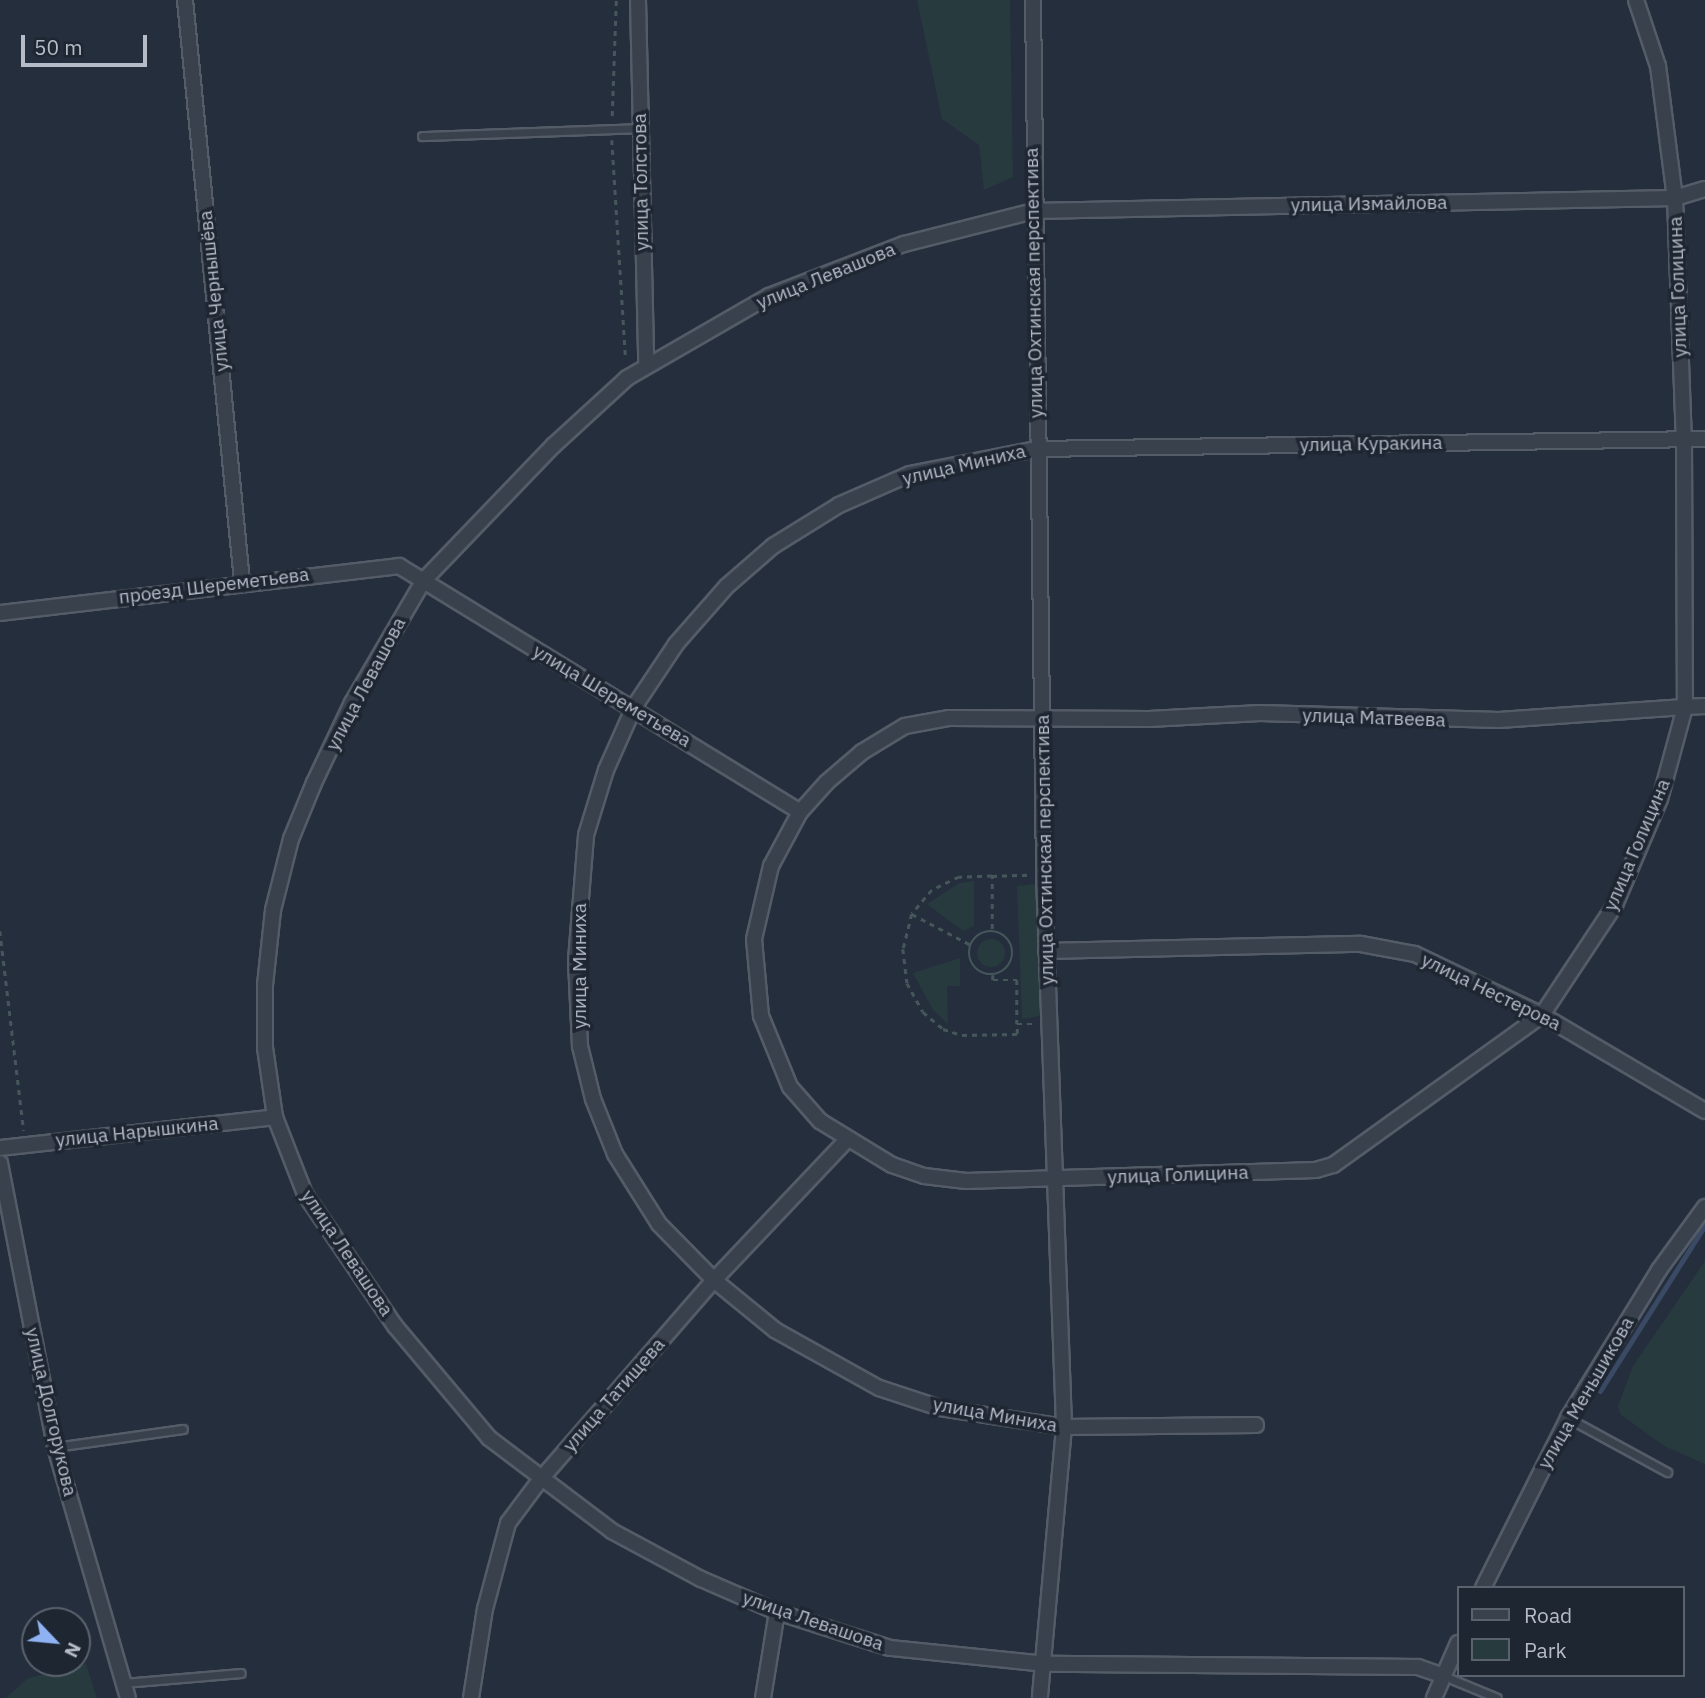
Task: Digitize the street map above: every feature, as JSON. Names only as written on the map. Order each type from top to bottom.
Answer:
[{"type":"street","name":"улица Чернышёва","points":[[185,0],[242,582]]},
{"type":"street","name":"улица Толстова","points":[[638,0],[646,364]]},
{"type":"street","name":"улица Охтинская перспектива","points":[[1033,0],[1032,211],[1044,875],[1064,1427],[1046,1664],[1040,1698]]},
{"type":"street","name":"улица Голицина","points":[[800,812],[771,866],[754,939],[754,977],[761,1016],[790,1087],[820,1121],[847,1140],[892,1165],[925,1176],[966,1181],[1316,1170],[1333,1165],[1542,1015],[1615,905],[1660,799],[1685,707],[1684,440],[1675,198],[1658,66],[1636,0]]},
{"type":"street","name":"улица Измайлова","points":[[1032,211],[1675,198],[1705,189]]},
{"type":"street","name":"улица Левашова","points":[[1032,211],[941,233],[830,271],[769,296],[646,364],[554,445],[424,580],[352,703],[291,839],[273,910],[265,985],[265,1048],[275,1117],[304,1194],[395,1326],[489,1438],[540,1480],[612,1531],[701,1579],[777,1612],[890,1648],[1046,1664],[1418,1667],[1444,1676]]},
{"type":"street","name":"улица Куракина","points":[[1036,449],[1705,439]]},
{"type":"street","name":"улица Миниха","points":[[1036,449],[910,474],[839,505],[773,546],[727,586],[685,634],[634,706],[606,770],[586,835],[576,960],[580,1046],[593,1099],[615,1154],[659,1224],[714,1280],[808,1351],[879,1388],[940,1408],[1064,1427],[1256,1425]]},
{"type":"street","name":"проезд Шереметьева","points":[[0,613],[242,582],[400,566],[424,580]]},
{"type":"street","name":"улица Шереметьева","points":[[424,580],[443,596],[634,706],[800,812]]},
{"type":"street","name":"улица Матвеева","points":[[800,812],[862,752],[905,726],[949,718],[1043,719],[1260,713],[1499,720],[1705,706]]},
{"type":"street","name":"улица Нестерова","points":[[1046,951],[1361,944],[1415,954],[1542,1015],[1705,1111]]},
{"type":"street","name":"улица Нарышкина","points":[[0,1148],[275,1117]]},
{"type":"street","name":"улица Татищева","points":[[471,1698],[485,1609],[508,1523],[540,1480],[714,1280],[847,1140]]},
{"type":"street","name":"улица Долгорукова","points":[[0,1163],[55,1447],[128,1698]]},
{"type":"street","name":"улица Меньшикова","points":[[1484,1586],[1568,1418],[1659,1270],[1705,1207]]},
{"type":"street","points":[[763,1698],[777,1612]]},
{"type":"street","points":[[1434,1698],[1456,1648]]},
{"type":"lane","points":[[422,136],[639,128]]},
{"type":"lane","points":[[1568,1418],[1667,1472]]},
{"type":"lane","points":[[55,1447],[183,1429]]},
{"type":"lane","points":[[124,1683],[241,1673]]},
{"type":"lane","points":[[1444,1676],[1497,1698]]},
{"type":"path","points":[[616,0],[611,127],[627,378]]},
{"type":"path","points":[[993,975],[993,980],[1017,980],[1017,1034],[962,1035],[943,1029],[923,1012],[907,983],[902,950],[912,914],[932,890],[958,877],[1044,875]]},
{"type":"path","points":[[992,876],[992,931]]},
{"type":"path","points":[[912,914],[971,945]]},
{"type":"path","points":[[0,931],[26,1145]]},
{"type":"path","points":[[992,931],[1008,939],[1013,957],[1003,972],[993,975],[977,970],[969,954],[976,937],[992,931]]},
{"type":"path","points":[[1017,1024],[1048,1024]]},
{"type":"green space","points":[[917,0],[1010,0],[1013,177],[984,190],[979,145],[942,119]]},
{"type":"green space","points":[[974,881],[974,926],[963,931],[927,904],[959,883]]},
{"type":"green space","points":[[1034,884],[1041,889],[1044,1015],[1022,1019],[1017,886]]},
{"type":"green space","points":[[991,939],[1001,943],[1005,953],[1001,963],[991,967],[981,963],[977,953],[981,943]]},
{"type":"green space","points":[[960,958],[960,986],[947,986],[948,1024],[933,1010],[913,973]]},
{"type":"green space","points":[[1705,1261],[1705,1464],[1664,1446],[1620,1414],[1618,1406],[1633,1366]]},
{"type":"green space","points":[[90,1677],[97,1698],[6,1698],[28,1678]]},
{"type":"waterway","points":[[1600,1391],[1705,1225]]}]
